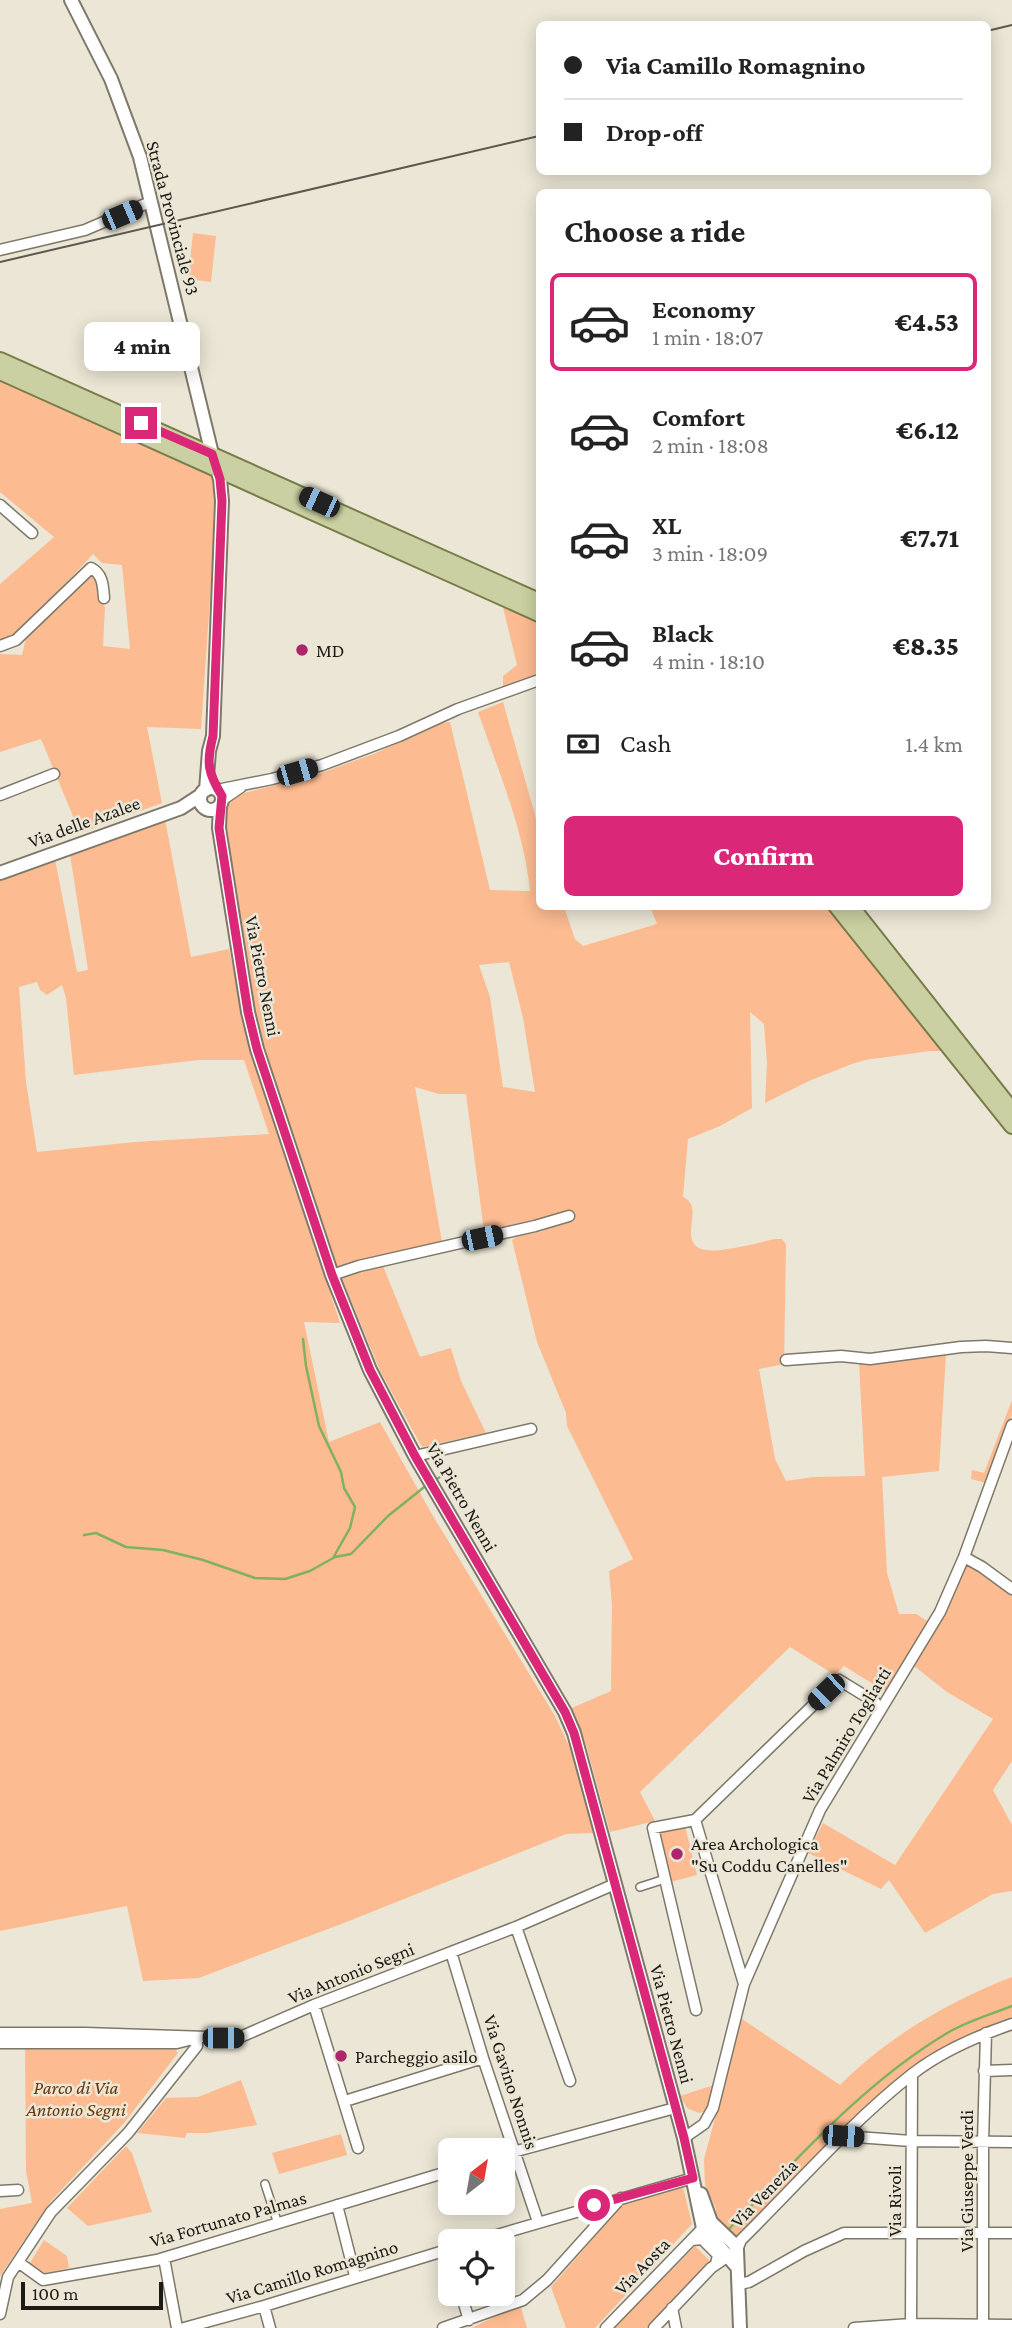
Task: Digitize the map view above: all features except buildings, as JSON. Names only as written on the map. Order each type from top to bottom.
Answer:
[{"type":"main road","points":[[0,360],[536,613]]},
{"type":"main road","points":[[0,372],[536,600]]},
{"type":"main road","points":[[839,910],[1012,1126]]},
{"type":"main road","points":[[853,910],[1012,1110]]},
{"type":"street","name":"Strada Provinciale 93","points":[[71,0],[111,79],[140,157],[214,461]]},
{"type":"street","points":[[0,250],[85,230],[150,202]]},
{"type":"street","points":[[214,461],[222,501],[213,736],[207,765],[212,798],[248,784],[322,765],[399,736],[458,709],[536,681]]},
{"type":"street","points":[[0,505],[32,533]]},
{"type":"street","points":[[0,646],[16,640],[91,568],[102,578],[104,598]]},
{"type":"street","points":[[0,795],[54,774]]},
{"type":"street","name":"Via delle Azalee","points":[[0,873],[212,798]]},
{"type":"street","name":"Via Pietro Nenni","points":[[212,798],[248,1012],[257,1049],[332,1275],[370,1370],[415,1456],[565,1712],[574,1733],[706,2227],[731,2250],[739,2284]]},
{"type":"street","points":[[332,1275],[359,1266],[569,1216]]},
{"type":"street","points":[[786,1360],[841,1356],[870,1359],[961,1347],[1012,1348]]},
{"type":"street","name":"Via Palmiro Togliatti","points":[[684,2138],[704,2124],[713,2108],[744,1984],[820,1810],[940,1612],[964,1557],[1012,1425]]},
{"type":"street","points":[[415,1456],[531,1429]]},
{"type":"street","points":[[964,1557],[1012,1590]]},
{"type":"street","points":[[696,2010],[653,1828],[695,1820],[839,1680],[875,1702]]},
{"type":"street","points":[[695,1820],[744,1984]]},
{"type":"street","points":[[640,1887],[664,1879]]},
{"type":"street","name":"Via Antonio Segni","points":[[0,2033],[152,2034],[238,2038],[314,2005],[516,1927],[615,1884]]},
{"type":"street","points":[[516,1927],[570,2081]]},
{"type":"street","name":"Via Gavino Nonnis","points":[[451,1952],[483,2059],[538,2222]]},
{"type":"street","points":[[314,2005],[358,2148]]},
{"type":"street","name":"Via Venezia","points":[[654,2328],[843,2136],[912,2074],[986,2033],[1012,2024]]},
{"type":"street","name":"Via Giuseppe Verdi","points":[[983,2327],[986,2033]]},
{"type":"street","points":[[0,2314],[8,2277],[51,2212],[128,2133],[197,2046],[197,2038]]},
{"type":"street","name":"Via Antonio Segni","points":[[0,2043],[177,2043],[197,2038]]},
{"type":"street","points":[[345,2101],[483,2059]]},
{"type":"street","points":[[984,2071],[1012,2070]]},
{"type":"street","name":"Via Rivoli","points":[[911,2326],[912,2074]]},
{"type":"street","points":[[516,2151],[675,2108]]},
{"type":"street","points":[[843,2136],[911,2141],[1012,2142]]},
{"type":"street","name":"Via Fortunato Palmas","points":[[18,2262],[43,2280],[164,2258],[438,2175]]},
{"type":"street","points":[[515,2229],[693,2178]]},
{"type":"street","points":[[265,2184],[278,2224]]},
{"type":"street","points":[[0,2191],[18,2190]]},
{"type":"street","points":[[443,2328],[523,2300],[547,2280],[623,2197]]},
{"type":"street","points":[[337,2205],[355,2276]]},
{"type":"street","points":[[594,2205],[601,2221]]},
{"type":"street","name":"Via Aosta","points":[[606,2328],[706,2227]]},
{"type":"street","points":[[740,2328],[739,2284],[749,2283],[804,2251],[844,2232],[1012,2233]]},
{"type":"street","points":[[691,2241],[702,2239],[718,2255],[716,2264]]},
{"type":"street","name":"Via Camillo Romagnino","points":[[184,2328],[264,2306],[355,2276],[438,2255]]},
{"type":"street","points":[[164,2258],[177,2328]]},
{"type":"street","points":[[264,2306],[270,2328]]},
{"type":"street","points":[[465,2306],[469,2320]]},
{"type":"street","points":[[672,2308],[676,2328]]},
{"type":"street","points":[[854,2328],[1012,2325]]},
{"type":"green space","points":[[193,233],[216,236],[211,282],[188,279]]},
{"type":"green space","points":[[0,377],[212,475],[213,554],[201,729],[147,727],[162,803],[80,833],[41,739],[0,752],[0,654],[22,655],[27,634],[87,576],[93,576],[95,579],[105,607],[103,646],[130,649],[122,565],[102,563],[93,554],[23,630],[17,635],[0,640],[0,584],[54,537],[0,492]]},
{"type":"green space","points":[[502,603],[536,618],[536,677],[503,688],[503,676],[517,665]]},
{"type":"green space","points":[[503,702],[536,818],[536,910],[565,910],[575,939],[583,946],[657,924],[651,910],[831,910],[941,1046],[941,1051],[852,1064],[765,1103],[767,1063],[764,1024],[750,1012],[752,1108],[720,1126],[688,1139],[683,1197],[692,1206],[692,1240],[702,1249],[722,1250],[775,1239],[782,1239],[786,1244],[784,1364],[759,1369],[775,1459],[786,1481],[813,1477],[865,1476],[859,1362],[946,1353],[939,1471],[882,1477],[887,1573],[899,1614],[916,1614],[929,1622],[886,1692],[844,1666],[835,1675],[790,1647],[640,1792],[655,1821],[610,1832],[587,1748],[572,1708],[611,1691],[612,1605],[609,1571],[633,1559],[567,1426],[566,1413],[537,1342],[512,1240],[518,1235],[533,1230],[540,1232],[569,1219],[560,1214],[484,1231],[466,1094],[439,1094],[415,1087],[442,1242],[338,1268],[269,1072],[257,1024],[224,828],[224,817],[233,796],[321,773],[376,753],[436,724],[450,722],[490,890],[530,891],[522,845],[478,712]],"holes":[[[509,962],[523,1018],[535,1092],[503,1087],[490,997],[479,965]]]},
{"type":"green space","points":[[165,819],[191,957],[229,949],[254,1060],[340,1323],[304,1322],[329,1442],[380,1422],[433,1516],[555,1716],[569,1746],[596,1833],[566,1834],[199,1978],[143,1981],[127,1906],[0,1931],[0,880],[55,859],[77,972],[88,970],[70,854]],"holes":[[[37,982],[40,990],[47,995],[62,985],[66,998],[74,1075],[198,1060],[244,1060],[269,1134],[135,1142],[37,1152],[26,1082],[19,987]]]},
{"type":"green space","points":[[383,1266],[420,1357],[451,1348],[461,1381],[486,1433],[422,1447],[380,1371],[341,1276]]},
{"type":"green space","points":[[1012,1400],[1012,1415],[986,1483],[971,1479],[972,1470],[984,1473]]},
{"type":"green space","points":[[966,1563],[994,1579],[1012,1594],[1012,1761],[993,1790],[1012,1825],[1012,1891],[993,1894],[925,1933],[889,1880],[881,1889],[808,1853],[823,1823],[895,1865],[993,1719],[947,1692],[914,1666],[914,1660]]},
{"type":"green space","name":"Area Archologica \"Su Coddu Canelles\"","points":[[685,1826],[697,1875],[670,1882],[658,1833]]},
{"type":"green space","points":[[1012,1977],[1012,2020],[948,2044],[922,2062],[738,2237],[734,2237],[716,2220],[716,2209],[705,2185],[704,2159],[742,2019],[840,2085],[879,2051],[920,2022]]},
{"type":"green space","name":"Parco di Via Antonio Segni","points":[[25,2047],[175,2049],[178,2053],[124,2123],[52,2200],[0,2276],[0,2209],[32,2203],[26,2171]]},
{"type":"green space","points":[[241,2080],[257,2125],[208,2133],[187,2133],[185,2138],[137,2133],[166,2098],[198,2097]]},
{"type":"green space","points":[[714,2085],[707,2111],[699,2113],[687,2108],[680,2096]]},
{"type":"green space","points":[[341,2134],[347,2155],[279,2174],[272,2153]]},
{"type":"green space","points":[[126,2146],[132,2153],[152,2212],[88,2226],[67,2208]]},
{"type":"green space","points":[[683,2187],[692,2224],[595,2328],[566,2328],[551,2287],[624,2203]]},
{"type":"green space","points":[[44,2240],[67,2256],[69,2268],[45,2273],[30,2263]]},
{"type":"green space","points":[[695,2246],[711,2262],[708,2266],[646,2328],[614,2328]]},
{"type":"green space","points":[[520,2304],[527,2328],[472,2328]]},
{"type":"waterway","points":[[303,1339],[319,1426],[341,1472],[344,1488],[355,1507],[350,1528],[333,1558]]},
{"type":"waterway","points":[[434,1481],[443,1475]]},
{"type":"waterway","points":[[84,1535],[96,1533],[126,1547],[163,1550],[255,1578],[285,1579],[310,1571],[335,1557],[351,1554],[388,1516],[428,1484]]},
{"type":"waterway","points":[[727,2231],[803,2152],[884,2077],[952,2030],[1012,2006]]},
{"type":"tram line","points":[[991,30],[1012,25]]},
{"type":"tram line","points":[[0,262],[536,137]]},
{"type":"place","name":"MD","points":[[302,650]]},
{"type":"place","name":"Area Archologica \"Su Coddu Canelles\"","points":[[677,1854]]},
{"type":"place","name":"Parcheggio asilo","points":[[341,2056]]},
{"type":"route","points":[[141,423],[212,454],[220,479],[222,501],[213,736],[207,765],[216,789],[222,796],[219,828],[234,932],[257,1049],[332,1275],[370,1370],[415,1456],[565,1712],[574,1733],[684,2138],[693,2178],[594,2205]]}]
